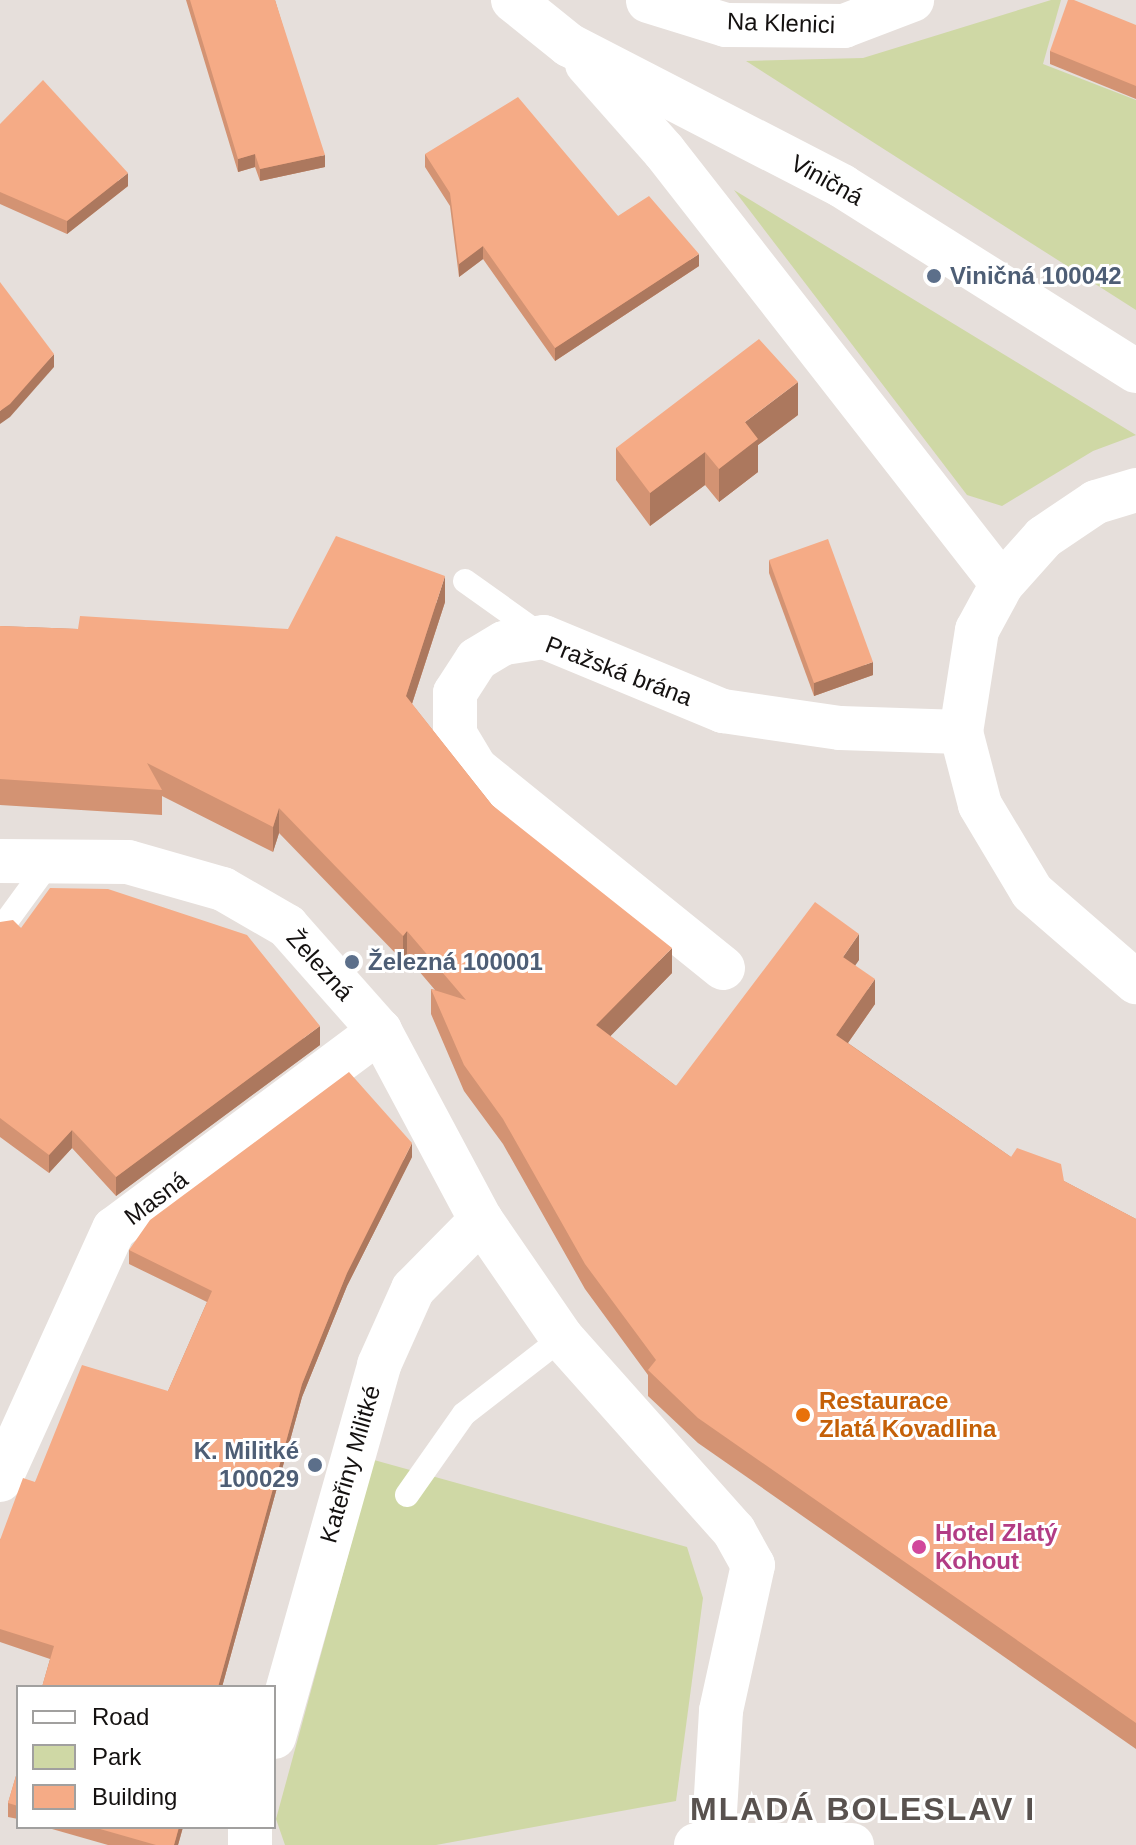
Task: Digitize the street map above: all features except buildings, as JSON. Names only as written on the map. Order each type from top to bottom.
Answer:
[{"type":"street","name":"Viničná","points":[[513,0],[569,45],[842,186],[1136,371]]},
{"type":"street","name":"Na Klenici","points":[[648,1],[726,25],[844,26],[912,0]]},
{"type":"street","points":[[569,45],[664,151],[1002,584]]},
{"type":"street","points":[[1136,490],[1096,502],[1044,537],[1002,584],[977,630],[961,732],[980,805],[1023,901],[1136,982]]},
{"type":"street","name":"Pražská brána","points":[[723,968],[476,769],[455,734],[455,693],[477,659],[504,643],[544,637],[723,711],[840,728],[961,732]]},
{"type":"street","name":"Železná","points":[[0,861],[128,862],[223,889],[287,926],[380,1031],[426,1107],[481,1220],[562,1338],[734,1531],[753,1565],[721,1711],[708,1844]]},
{"type":"street","name":"Masná","points":[[0,1480],[114,1229],[380,1031]]},
{"type":"street","name":"Kateřiny Militké","points":[[276,1730],[379,1365],[413,1289],[481,1220]]},
{"type":"street","points":[[708,1844],[852,1845]]},
{"type":"lane","points":[[465,581],[544,637]]},
{"type":"lane","points":[[0,930],[51,860]]},
{"type":"lane","points":[[407,1495],[464,1414],[562,1338]]},
{"type":"green space","points":[[1051,0],[1061,0],[1043,64],[1136,100],[1136,310],[746,61],[863,58]]},
{"type":"green space","points":[[734,190],[1136,435],[1093,451],[1002,506],[967,495]]},
{"type":"green space","points":[[374,1460],[687,1547],[703,1598],[676,1801],[436,1845],[285,1845],[276,1819]]},
{"type":"place","name":"Viničná 100042","points":[[934,276]]},
{"type":"place","name":"Železná 100001","points":[[352,962]]},
{"type":"place","name":"Restaurace Zlatá Kovadlina","points":[[803,1415]]},
{"type":"place","name":"K. Militké 100029","points":[[315,1465]]},
{"type":"place","name":"Hotel Zlatý Kohout","points":[[919,1547]]},
{"type":"district","name":"MLADÁ BOLESLAV I","points":[[863,1809]]}]
